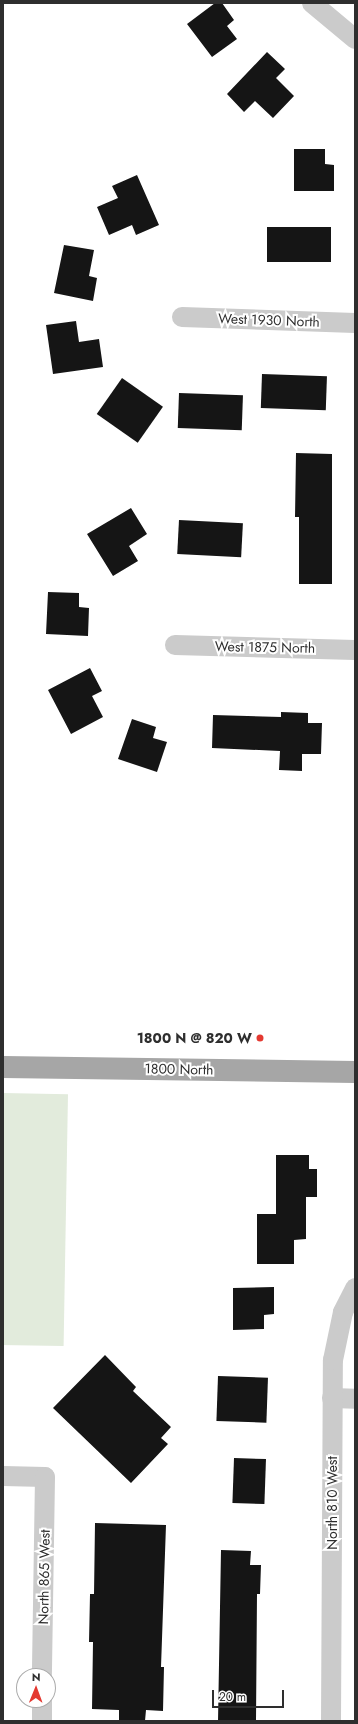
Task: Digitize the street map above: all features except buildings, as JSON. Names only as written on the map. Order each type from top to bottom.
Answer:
[{"type":"main road","name":"1800 North","points":[[3,1067],[355,1072]]},
{"type":"street","points":[[312,3],[355,40]]},
{"type":"street","name":"West 1930 North","points":[[182,317],[355,322]]},
{"type":"street","name":"West 1875 North","points":[[175,645],[355,650]]},
{"type":"street","name":"North 810 West","points":[[331,1721],[333,1360],[343,1312],[355,1288]]},
{"type":"street","points":[[332,1398],[355,1399]]},
{"type":"street","name":"North 865 West","points":[[3,1476],[45,1477],[42,1668]]},
{"type":"street","points":[[42,1708],[42,1721]]},
{"type":"green space","points":[[3,1093],[68,1094],[64,1346],[3,1345]]},
{"type":"place","name":"1800 N @ 820 W","points":[[260,1038]]}]
